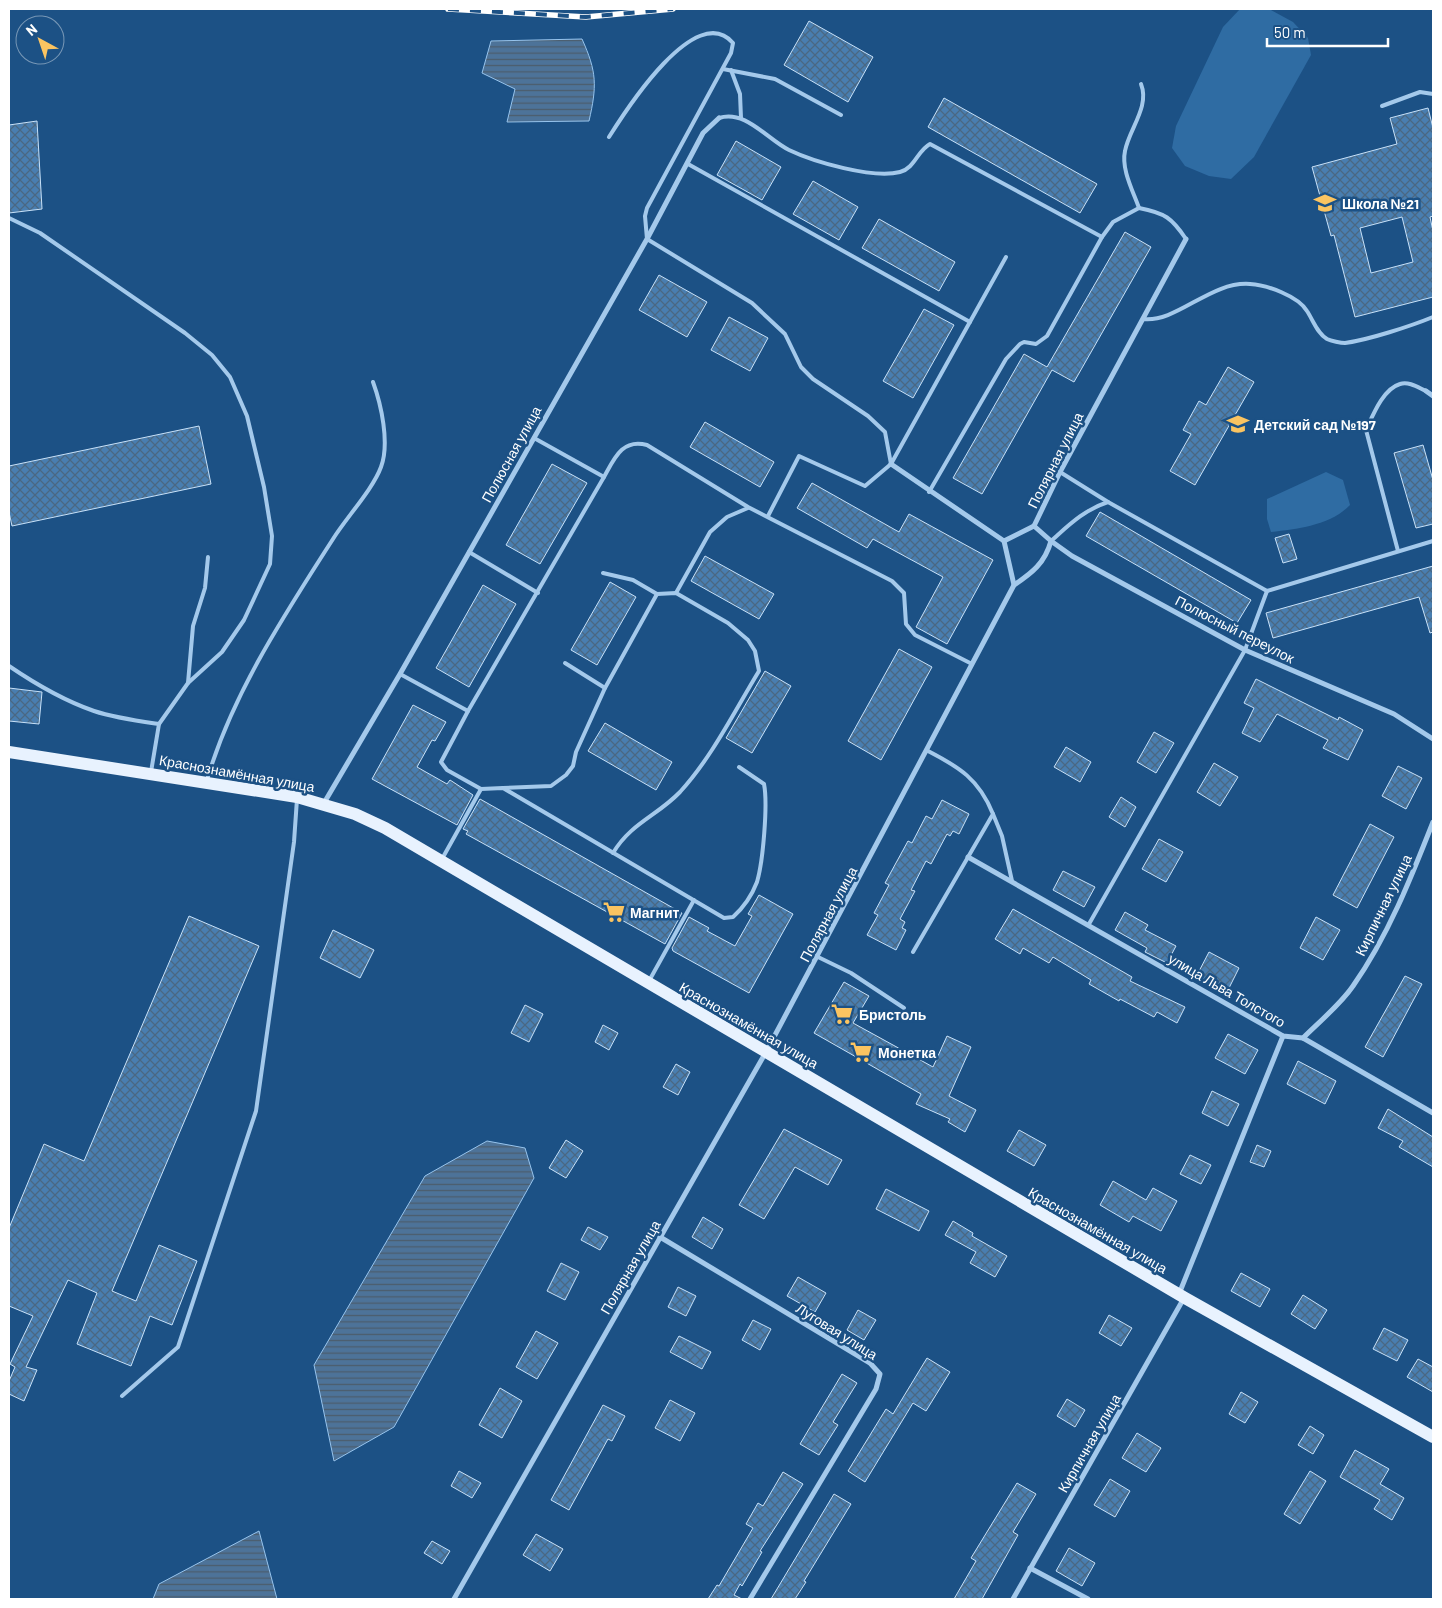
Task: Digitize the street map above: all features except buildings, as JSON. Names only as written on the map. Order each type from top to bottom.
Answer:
[{"type":"main road","name":"Краснознамённая улица","points":[[9,752],[297,797],[323,804],[385,828],[1182,1296],[1433,1437]]},
{"type":"street","name":"Полюсная улица","points":[[323,804],[400,674],[647,239],[703,133],[720,118]]},
{"type":"street","name":"Полярная улица","points":[[1004,541],[1034,526],[1060,472],[1186,239]]},
{"type":"street","points":[[1426,391],[1433,396]]},
{"type":"street","points":[[891,464],[1004,541],[1014,585],[1034,572],[1042,562],[1050,542]]},
{"type":"street","name":"Полюсный переулок","points":[[1034,526],[1050,542],[1072,556],[1246,650],[1394,714],[1433,740]]},
{"type":"street","name":"Полярная улица","points":[[456,1599],[766,1052],[928,751],[1014,585]]},
{"type":"street","name":"Кирпичная улица","points":[[1303,1038],[1352,987],[1376,949],[1410,880],[1433,822]]},
{"type":"street","name":"улица Льва Толстого","points":[[968,857],[1089,924],[1283,1036],[1303,1038],[1433,1113]]},
{"type":"street","name":"Кирпичная улица","points":[[1013,1599],[1182,1296],[1283,1036]]},
{"type":"street","name":"Луговая улица","points":[[660,1237],[870,1363],[880,1374],[876,1389],[750,1599]]},
{"type":"street","points":[[1030,1568],[1088,1599]]},
{"type":"lane","points":[[720,27],[727,33],[733,43],[723,69],[705,98],[647,208],[645,216],[647,239],[752,303],[768,315],[785,334],[801,366],[813,379],[868,416],[885,432],[891,464]]},
{"type":"lane","points":[[609,137],[661,58]]},
{"type":"lane","points":[[723,69],[766,76],[784,83],[841,115]]},
{"type":"lane","points":[[732,70],[740,94],[741,118]]},
{"type":"lane","points":[[1139,208],[1127,176],[1124,152],[1145,94],[1141,84]]},
{"type":"lane","points":[[1382,106],[1420,92],[1433,94]]},
{"type":"lane","points":[[720,118],[728,115],[741,118],[787,149],[810,159],[878,173],[899,172],[908,169],[923,148],[930,144],[1102,237]]},
{"type":"lane","points":[[688,164],[970,322]]},
{"type":"lane","points":[[930,492],[1006,359],[1020,344],[1024,342],[1036,344],[1047,336],[1102,237],[1113,222],[1139,208],[1167,216],[1176,224],[1186,239]]},
{"type":"lane","points":[[9,218],[40,233],[185,333],[212,355],[230,377],[247,416],[264,487],[272,536],[270,564],[244,620],[222,652],[188,683],[159,724],[150,774]]},
{"type":"lane","points":[[768,516],[799,456],[865,486],[891,464],[1006,257]]},
{"type":"lane","points":[[1143,319],[1159,318],[1226,285],[1250,284],[1272,289],[1296,301],[1306,309],[1316,328],[1327,339],[1344,343],[1433,317]]},
{"type":"lane","points":[[206,784],[216,748],[239,696],[333,538],[381,467],[383,430],[381,404],[372,382]]},
{"type":"lane","points":[[1398,551],[1366,430],[1389,391],[1400,384],[1411,384],[1426,391]]},
{"type":"lane","points":[[534,438],[604,477]]},
{"type":"lane","points":[[657,594],[605,688],[576,752],[572,766],[566,775],[551,786],[481,789],[447,770],[441,762],[468,711],[604,477],[623,447],[638,443],[647,445],[748,508],[768,516],[899,586],[904,593],[906,624],[915,636],[972,664]]},
{"type":"lane","points":[[1060,472],[1108,502],[1267,591],[1433,540]]},
{"type":"lane","points":[[1050,542],[1077,517],[1092,507],[1108,502]]},
{"type":"lane","points":[[676,593],[716,525],[748,508]]},
{"type":"lane","points":[[469,552],[538,593]]},
{"type":"lane","points":[[188,683],[194,626],[205,588],[208,557]]},
{"type":"lane","points":[[603,573],[632,580],[657,594],[666,592],[676,593],[728,623],[748,640],[755,650],[759,671],[702,766],[678,794],[630,830],[613,853]]},
{"type":"lane","points":[[1089,924],[1246,650],[1267,591]]},
{"type":"lane","points":[[565,663],[605,688]]},
{"type":"lane","points":[[9,666],[55,693],[94,711],[126,719],[159,724]]},
{"type":"lane","points":[[400,674],[468,711]]},
{"type":"lane","points":[[928,751],[970,776],[982,792],[1002,836],[1012,881]]},
{"type":"lane","points":[[503,788],[724,918],[733,917],[743,908],[757,881],[766,792],[764,784],[739,767]]},
{"type":"lane","points":[[441,861],[481,789]]},
{"type":"lane","points":[[122,1396],[178,1347],[256,1111],[294,842],[297,797]]},
{"type":"lane","points":[[913,952],[993,814]]},
{"type":"lane","points":[[648,983],[694,900]]},
{"type":"lane","points":[[818,957],[851,973],[904,1008]]},
{"type":"shaded area","points":[[1240,9],[1269,9],[1293,22],[1308,38],[1311,55],[1254,157],[1231,179],[1209,176],[1185,166],[1172,148],[1176,126],[1223,27]]},
{"type":"shaded area","points":[[582,39],[591,61],[594,79],[589,121],[507,122],[515,89],[482,73],[491,41]]},
{"type":"shaded area","points":[[1326,472],[1343,480],[1350,505],[1324,522],[1271,532],[1267,519],[1267,499]]},
{"type":"shaded area","points":[[487,1141],[525,1148],[534,1178],[394,1427],[334,1461],[314,1365],[425,1176]]},
{"type":"shaded area","points":[[259,1531],[277,1599],[153,1599],[159,1584]]},
{"type":"railway","points":[[448,9],[586,17],[673,9]]},
{"type":"place","name":"Школа №21","points":[[1325,203]]},
{"type":"place","name":"Детский сад №197","points":[[1238,424]]},
{"type":"place","name":"Магнит","points":[[614,912]]},
{"type":"place","name":"Бристоль","points":[[842,1014]]},
{"type":"place","name":"Монетка","points":[[861,1052]]}]
